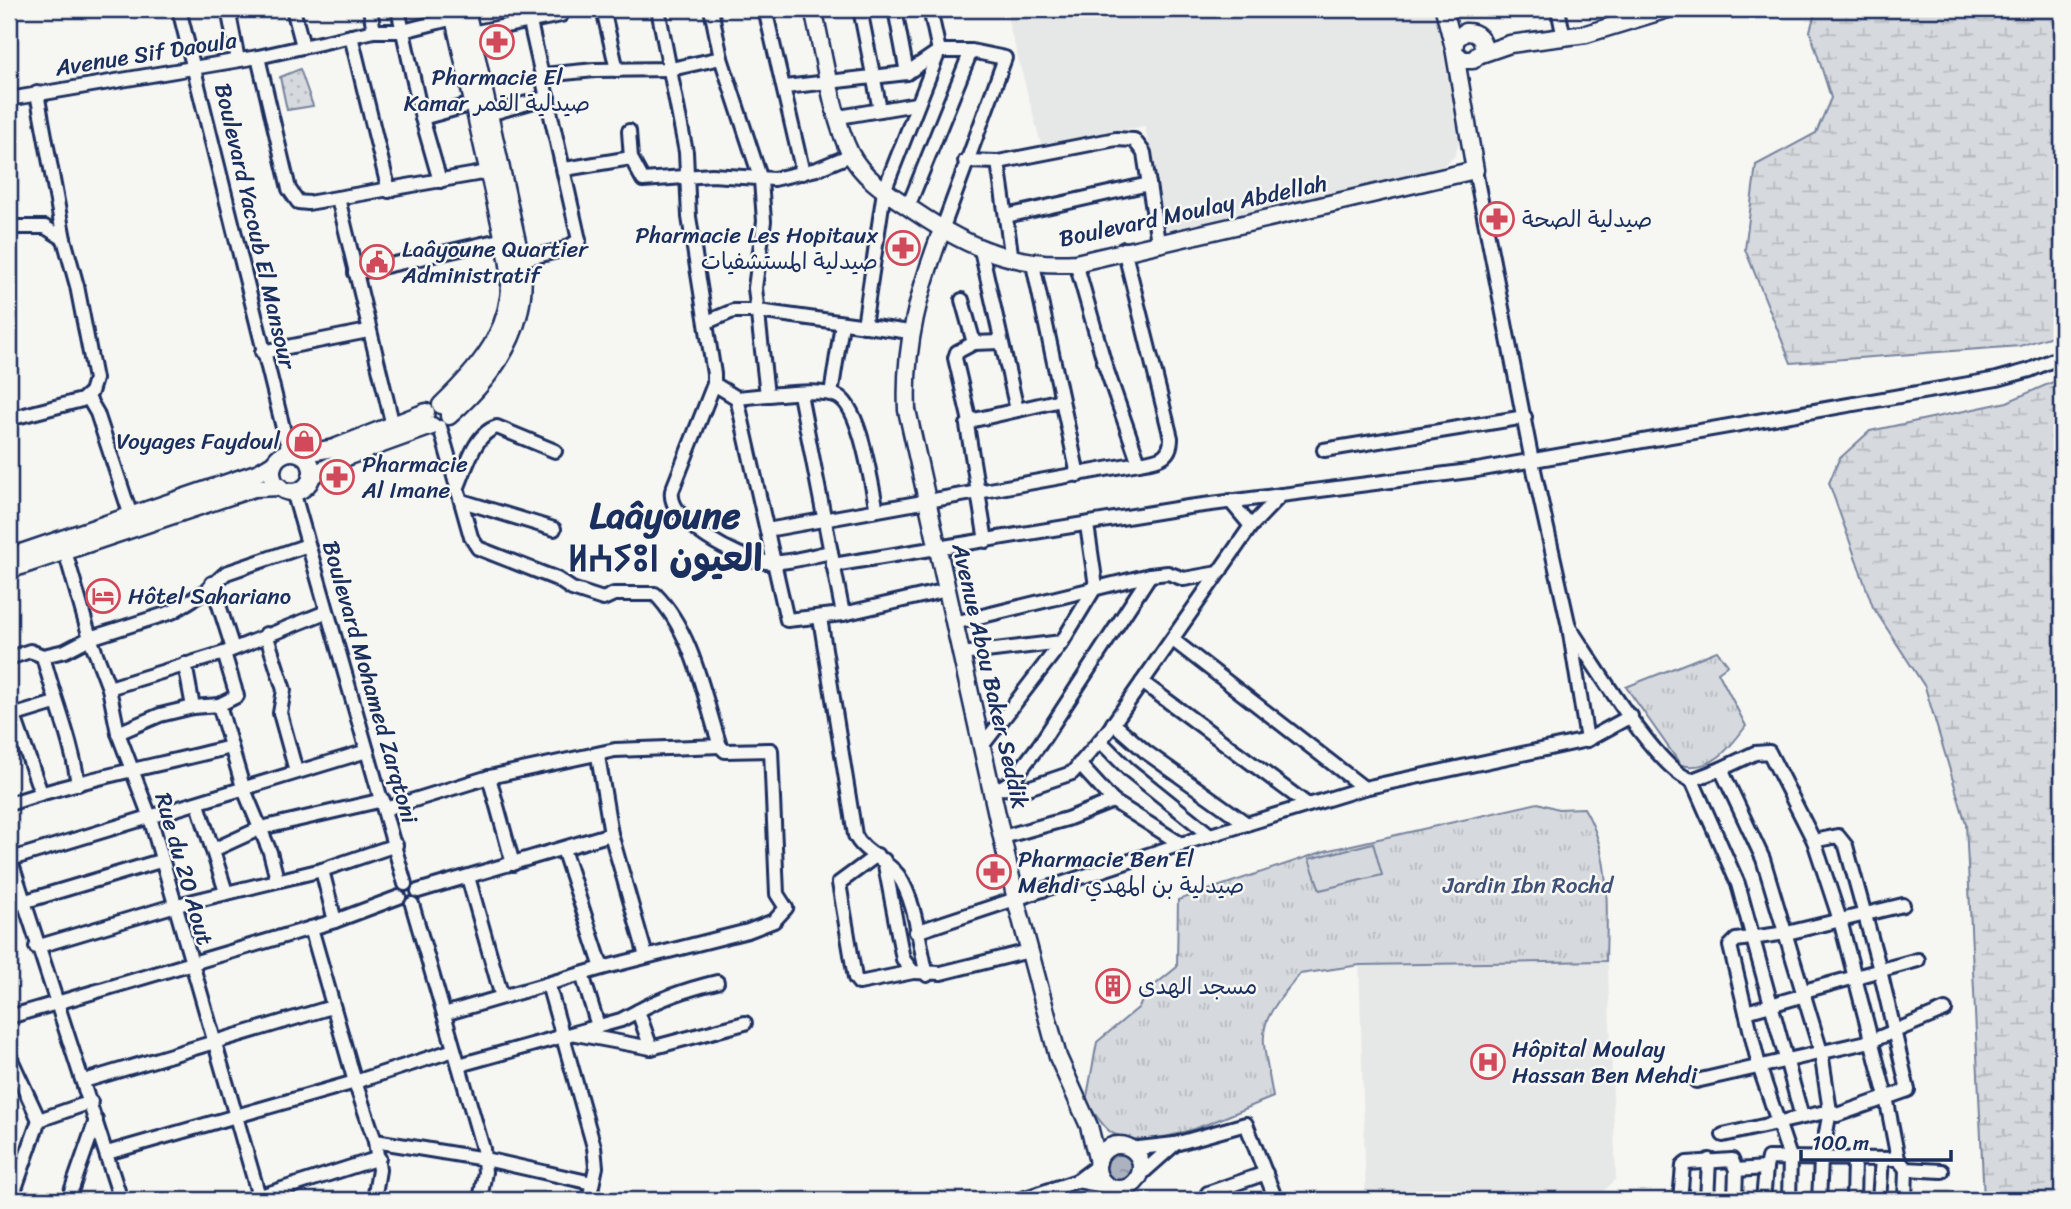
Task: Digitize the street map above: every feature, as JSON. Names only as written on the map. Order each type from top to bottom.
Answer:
[{"type":"main road","name":"Boulevard Moulay Abdellah","points":[[813,9],[839,117],[851,155],[863,172],[884,191],[942,230],[981,250],[1012,260],[1033,264],[1076,263],[1124,249],[1414,187],[1475,170]]},
{"type":"main road","points":[[1444,9],[1455,50],[1475,170]]},
{"type":"main road","points":[[1453,9],[1482,42],[1479,56],[1461,93]]},
{"type":"main road","points":[[1455,50],[1468,61],[1510,44],[1564,38],[1666,9]]},
{"type":"main road","points":[[311,476],[349,456],[438,417],[487,377],[513,335],[523,299],[521,260],[471,33],[458,12]]},
{"type":"main road","points":[[9,557],[259,472],[295,453],[324,451],[393,426],[438,417],[502,330],[511,292],[504,239],[473,104],[458,12]]},
{"type":"main road","points":[[1455,50],[1458,36],[1472,33],[1510,44]]},
{"type":"main road","name":"Avenue Abou Baker Seddik","points":[[942,230],[918,297],[910,332],[907,410],[982,746],[996,790],[1016,900],[1058,1058],[1089,1126],[1097,1164]]},
{"type":"main road","points":[[9,570],[254,488],[305,487],[311,476],[310,463],[295,453]]},
{"type":"main road","points":[[274,463],[273,476],[286,489]]},
{"type":"main road","points":[[1089,1126],[1138,1158],[1138,1200]]},
{"type":"main road","points":[[1126,1148],[1104,1152],[1097,1164],[1100,1179],[1115,1192],[1136,1180]]},
{"type":"street","name":"Boulevard Yacoub El Mansour","points":[[179,9],[262,352],[295,453]]},
{"type":"street","points":[[228,9],[238,60]]},
{"type":"street","points":[[293,9],[303,46]]},
{"type":"street","points":[[370,9],[374,31]]},
{"type":"street","points":[[398,9],[422,118],[440,181]]},
{"type":"street","points":[[521,260],[565,248],[579,240],[527,9]]},
{"type":"street","points":[[603,9],[617,70]]},
{"type":"street","points":[[658,9],[689,177],[689,217],[707,321],[714,384],[672,491],[672,502],[684,519],[713,540],[758,561],[774,563],[832,559],[938,548],[1230,501],[1532,461],[1997,379],[2030,370],[2062,356]]},
{"type":"street","points":[[710,9],[721,58],[761,180],[764,221],[755,288],[767,395]]},
{"type":"street","points":[[765,9],[803,173]]},
{"type":"street","points":[[860,9],[880,110]]},
{"type":"street","points":[[895,9],[906,73]]},
{"type":"street","points":[[864,326],[884,191],[939,51],[930,9]]},
{"type":"street","points":[[1558,9],[1564,38]]},
{"type":"street","name":"Avenue Sif Daoula","points":[[9,99],[257,57],[374,31],[403,31],[458,12]]},
{"type":"street","points":[[471,33],[531,24],[560,12],[566,29]]},
{"type":"street","points":[[351,36],[389,191]]},
{"type":"street","points":[[785,87],[874,79],[906,73],[939,51],[971,51],[1003,56],[1006,62],[965,161],[942,230]]},
{"type":"street","points":[[908,207],[971,51]]},
{"type":"street","points":[[257,57],[291,195],[303,203],[389,191],[488,172]]},
{"type":"street","points":[[543,75],[671,69],[721,58]]},
{"type":"street","points":[[9,419],[63,406],[87,396],[94,386],[95,373],[64,239],[37,93]]},
{"type":"street","points":[[489,114],[548,97]]},
{"type":"street","points":[[422,118],[473,104]]},
{"type":"street","points":[[839,117],[916,104]]},
{"type":"street","points":[[629,131],[631,158],[643,180],[712,175],[761,180],[803,173],[851,155]]},
{"type":"street","points":[[965,161],[998,162],[1129,139],[1138,142],[1143,149],[1158,242]]},
{"type":"street","points":[[565,169],[631,158]]},
{"type":"street","points":[[998,162],[1012,260]]},
{"type":"street","points":[[1475,170],[1532,461],[1569,627],[1587,740]]},
{"type":"street","points":[[1006,216],[1149,184]]},
{"type":"street","points":[[338,198],[393,426]]},
{"type":"street","points":[[9,227],[45,227],[64,239]]},
{"type":"street","points":[[355,273],[504,239]]},
{"type":"street","points":[[767,530],[1079,475],[1165,456],[1170,449],[1171,438],[1124,249]]},
{"type":"street","points":[[981,250],[1017,410]]},
{"type":"street","points":[[1076,263],[1105,365],[1139,463]]},
{"type":"street","points":[[1033,264],[1079,475]]},
{"type":"street","points":[[962,300],[974,343]]},
{"type":"street","points":[[707,321],[733,311],[758,310],[910,332]]},
{"type":"street","points":[[831,394],[842,324]]},
{"type":"street","points":[[262,352],[368,331]]},
{"type":"street","points":[[986,541],[966,429],[970,422],[955,358],[957,352],[974,343],[1001,342]]},
{"type":"street","points":[[714,384],[737,398],[831,394],[843,399],[852,409],[877,510]]},
{"type":"street","points":[[800,394],[843,614]]},
{"type":"street","points":[[87,396],[97,413],[131,516]]},
{"type":"street","points":[[737,398],[787,620],[843,614],[947,590]]},
{"type":"street","points":[[970,422],[1061,400]]},
{"type":"street","points":[[438,417],[473,542],[481,551],[603,598],[614,594],[655,594],[670,610],[690,652],[720,746],[725,751],[771,750],[777,894],[786,908],[774,921],[756,928],[601,968],[444,1014]]},
{"type":"street","points":[[1324,450],[1525,417]]},
{"type":"street","points":[[459,495],[482,434],[491,428],[497,427],[555,451]]},
{"type":"street","name":"Boulevard Mohamed Zarqtoni","points":[[286,489],[308,545],[405,884]]},
{"type":"street","points":[[459,495],[554,529]]},
{"type":"street","points":[[996,790],[1025,789],[1072,773],[1100,741],[1251,526],[1281,495]]},
{"type":"street","points":[[1230,501],[1251,526]]},
{"type":"street","points":[[982,746],[1062,642],[1096,586],[1087,525]]},
{"type":"street","points":[[9,658],[30,650],[43,656],[65,651],[90,638],[172,612],[206,591],[226,573],[308,545]]},
{"type":"street","name":"Rue du 20 Aout","points":[[65,551],[90,638],[108,688],[118,733],[150,817],[160,861],[256,1199]]},
{"type":"street","points":[[954,623],[1096,586],[1150,575],[1168,573],[1184,579],[1218,573],[1227,563]]},
{"type":"street","points":[[996,790],[1012,781],[1040,744],[1150,575]]},
{"type":"street","points":[[118,733],[160,715],[193,707],[219,705],[237,696],[212,583]]},
{"type":"street","points":[[108,688],[228,651],[326,612]]},
{"type":"street","points":[[820,618],[837,709],[852,822],[858,842],[881,858],[907,893],[927,975]]},
{"type":"street","points":[[1569,627],[1674,772],[1692,780],[1738,884],[1802,1117]]},
{"type":"street","points":[[266,634],[284,690],[280,713],[296,771]]},
{"type":"street","points":[[1173,640],[1364,788]]},
{"type":"street","points":[[961,654],[1062,642]]},
{"type":"street","points":[[43,656],[55,703],[71,743],[78,784]]},
{"type":"street","points":[[185,664],[193,707]]},
{"type":"street","points":[[1142,682],[1308,804]]},
{"type":"street","points":[[41,793],[11,716],[55,703]]},
{"type":"street","points":[[219,705],[243,787],[261,828],[277,879]]},
{"type":"street","points":[[916,932],[1308,804],[1364,788],[1587,740],[1631,716]]},
{"type":"street","points":[[1113,723],[1146,752],[1247,824]]},
{"type":"street","points":[[1100,741],[1128,769],[1210,835]]},
{"type":"street","points":[[213,850],[261,828],[384,805],[489,777],[637,748],[720,746]]},
{"type":"street","points":[[9,804],[41,793],[230,747]]},
{"type":"street","points":[[121,1200],[84,1080],[36,947],[10,857],[198,804],[243,787],[367,751]]},
{"type":"street","points":[[1692,780],[1755,753],[1769,752],[1814,841],[1840,920],[1902,1164],[1905,1200]]},
{"type":"street","points":[[598,756],[611,834],[646,956]]},
{"type":"street","points":[[1079,764],[1113,801],[1181,844]]},
{"type":"street","points":[[1721,769],[1755,837],[1787,933],[1821,1052],[1830,1111],[1822,1158],[1819,1200]]},
{"type":"street","points":[[489,777],[513,864]]},
{"type":"street","points":[[1003,837],[1067,819],[1113,801]]},
{"type":"street","points":[[198,804],[226,892]]},
{"type":"street","points":[[418,891],[611,834]]},
{"type":"street","points":[[1723,1135],[1830,1111],[1837,1115],[1908,1090],[1880,970],[1843,839],[1838,836],[1814,841]]},
{"type":"street","points":[[36,947],[173,906],[322,870],[396,845]]},
{"type":"street","points":[[563,849],[601,968]]},
{"type":"street","points":[[881,858],[839,883],[855,978],[859,983],[913,972],[927,975],[1029,951]]},
{"type":"street","points":[[881,858],[903,960],[913,972]]},
{"type":"street","points":[[9,906],[160,861]]},
{"type":"street","points":[[322,870],[335,921]]},
{"type":"street","points":[[468,877],[502,998]]},
{"type":"street","points":[[405,884],[413,885],[418,891],[418,899],[412,904],[404,903],[399,897],[399,889],[405,884]]},
{"type":"street","points":[[9,1017],[335,921],[399,897]]},
{"type":"street","points":[[412,904],[485,1159],[480,1200]]},
{"type":"street","points":[[1789,1200],[1790,1157],[1759,1066],[1731,946],[1735,940],[1787,933],[1903,905]]},
{"type":"street","points":[[311,928],[332,1007],[379,1158],[374,1200]]},
{"type":"street","points":[[1746,1012],[1854,977],[1918,960]]},
{"type":"street","points":[[582,974],[598,1026]]},
{"type":"street","points":[[459,1065],[621,1020],[658,1004],[670,994],[717,982]]},
{"type":"street","points":[[548,984],[568,1035],[594,1147],[596,1167],[590,1194]]},
{"type":"street","points":[[84,1080],[332,1007]]},
{"type":"street","points":[[1696,1081],[1871,1041],[1945,1010]]},
{"type":"street","points":[[638,1011],[651,1048]]},
{"type":"street","points":[[568,1035],[651,1048],[746,1023]]},
{"type":"street","points":[[107,1153],[355,1082],[454,1050]]},
{"type":"street","points":[[9,1055],[39,1120],[11,1200]]},
{"type":"street","points":[[39,1120],[91,1102]]},
{"type":"street","points":[[68,1200],[96,1120]]},
{"type":"street","points":[[1126,1148],[1175,1144],[1246,1124],[1276,1200]]},
{"type":"street","points":[[375,1141],[485,1159],[603,1200]]},
{"type":"street","points":[[1136,1180],[1175,1144]]},
{"type":"street","points":[[256,1199],[379,1158]]},
{"type":"street","points":[[1763,1200],[1768,1158],[1882,1159],[1942,1171]]},
{"type":"street","points":[[1880,1200],[1882,1159]]},
{"type":"street","points":[[1707,1200],[1709,1160]]},
{"type":"street","points":[[1680,1200],[1683,1167],[1709,1160],[1732,1160],[1736,1170],[1735,1200]]},
{"type":"street","points":[[1853,1200],[1854,1160]]},
{"type":"street","points":[[1019,1200],[1077,1181],[1097,1164]]},
{"type":"street","points":[[1736,1170],[1766,1168]]},
{"type":"street","points":[[1204,1200],[1208,1193],[1266,1173]]},
{"type":"street","points":[[1077,1181],[1115,1192]]},
{"type":"shaded area","points":[[1005,9],[1436,9],[1459,143],[1454,157],[1439,169],[1177,231],[1165,229],[1145,126],[1041,144]]},
{"type":"shaded area","name":"Hôpital Moulay Hassan Ben Mehdi","points":[[1607,946],[1616,1179],[1595,1200],[1366,1200],[1359,954]]},
{"type":"green space","points":[[1816,9],[2062,9],[2062,333],[2020,346],[1791,363],[1745,249],[1756,165],[1816,133],[1831,98],[1810,31]]},
{"type":"green space","points":[[300,69],[313,106],[287,110],[280,77]]},
{"type":"green space","points":[[2062,378],[2062,1200],[1984,1200],[1966,824],[1925,687],[1873,607],[1829,483],[1839,459],[1870,431],[2007,402]]},
{"type":"green space","points":[[1717,651],[1728,665],[1718,672],[1746,726],[1733,743],[1711,762],[1681,765],[1626,687]]},
{"type":"green space","name":"Jardin Ibn Rochd","points":[[1538,803],[1558,809],[1584,808],[1593,826],[1604,863],[1606,882],[1606,961],[1360,965],[1300,974],[1274,1007],[1264,1030],[1273,1097],[1194,1129],[1151,1139],[1131,1139],[1110,1132],[1086,1102],[1097,1042],[1138,1008],[1150,989],[1177,967],[1178,900],[1325,851]]},
{"type":"green space","points":[[1373,843],[1382,875],[1320,890],[1309,859]]},
{"type":"water","points":[[1118,1150],[1129,1155],[1134,1166],[1129,1177],[1118,1182],[1107,1177],[1102,1166],[1107,1155]]},
{"type":"place","name":"Pharmacie El Kamar صيدلية القمر","points":[[497,42]]},
{"type":"place","name":"صيدلية الصحة","points":[[1497,219]]},
{"type":"place","name":"Pharmacie Les Hopitaux صيدلية المستشفيات","points":[[903,248]]},
{"type":"place","name":"Laâyoune Quartier Administratif","points":[[377,262]]},
{"type":"place","name":"Voyages Faydoul","points":[[304,441]]},
{"type":"place","name":"Pharmacie Al Imane","points":[[337,477]]},
{"type":"place","name":"Hôtel Sahariano","points":[[103,596]]},
{"type":"place","name":"Pharmacie Ben El Mehdi صيدلية بن المهدي","points":[[994,872]]},
{"type":"place","name":"مسجد الهدى","points":[[1113,986]]},
{"type":"place","name":"Hôpital Moulay Hassan Ben Mehdi","points":[[1488,1062]]},
{"type":"district","name":"Laâyoune ⵍⵄⵢⵓⵏ العيون","points":[[665,536]]}]
